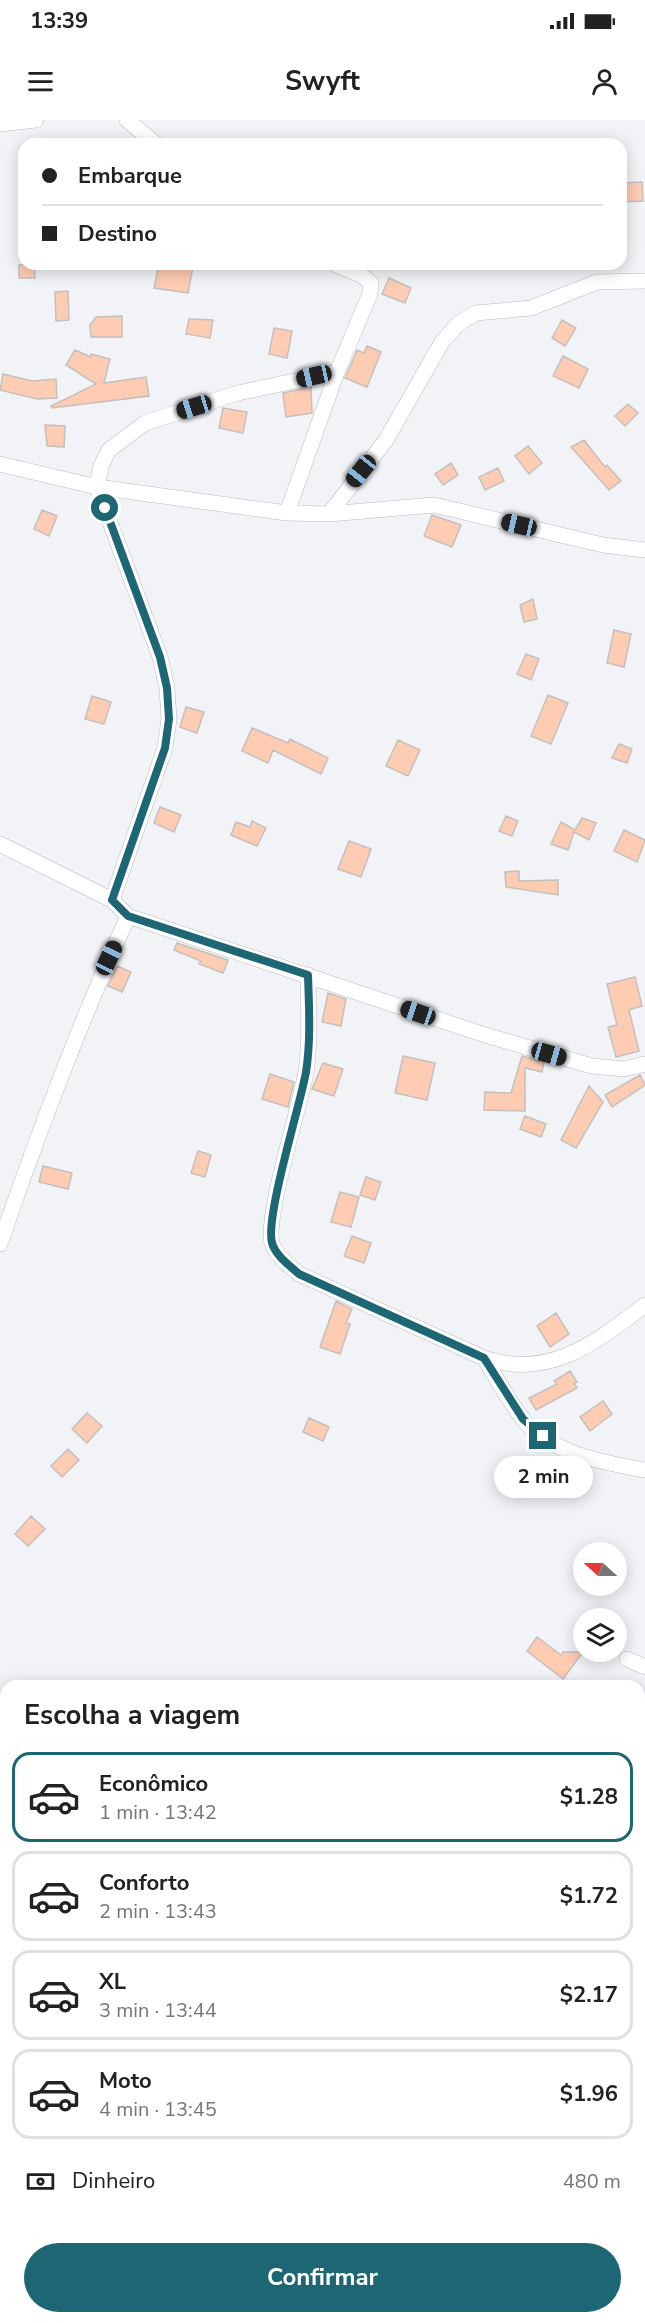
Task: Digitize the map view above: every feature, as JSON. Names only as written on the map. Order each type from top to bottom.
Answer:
[{"type":"street","points":[[0,124],[36,120]]},
{"type":"street","points":[[127,120],[149,138]]},
{"type":"street","points":[[287,513],[337,372],[370,294],[371,283],[361,275],[349,270]]},
{"type":"street","points":[[329,514],[386,440],[442,342],[458,324],[476,314],[531,308],[597,282],[645,280]]},
{"type":"street","points":[[112,900],[165,748],[169,719],[167,688],[160,657],[98,487],[101,466],[109,450],[145,423],[238,393],[337,372]]},
{"type":"street","points":[[0,464],[98,487],[287,513],[329,514],[434,505],[603,545],[645,550]]},
{"type":"street","points":[[0,844],[112,900],[128,916],[484,1035],[592,1066],[624,1069],[645,1064]]},
{"type":"street","points":[[0,1244],[26,1168],[99,979],[128,916]]},
{"type":"street","points":[[308,975],[309,1029],[306,1069],[298,1112],[274,1204],[271,1240],[276,1252],[299,1274],[506,1366],[547,1362],[577,1354],[645,1305]]},
{"type":"street","points":[[484,1358],[523,1419],[543,1436],[567,1449],[617,1465],[645,1470]]},
{"type":"street","points":[[627,1659],[645,1667]]},
{"type":"building","points":[[642,182],[643,201],[627,202],[627,183]]},
{"type":"building","points":[[19,270],[34,270],[35,278],[19,278]]},
{"type":"building","points":[[158,270],[192,270],[188,293],[154,288]]},
{"type":"building","points":[[389,278],[411,288],[405,303],[382,294]]},
{"type":"building","points":[[68,291],[69,320],[56,321],[55,292]]},
{"type":"building","points":[[122,316],[122,337],[91,337],[90,325],[96,317]]},
{"type":"building","points":[[189,319],[213,320],[210,338],[186,334]]},
{"type":"building","points":[[562,320],[576,328],[565,346],[552,338]]},
{"type":"building","points":[[274,328],[292,331],[287,358],[269,354]]},
{"type":"building","points":[[367,346],[381,352],[367,387],[345,378],[357,350],[364,353]]},
{"type":"building","points":[[75,350],[91,357],[91,354],[110,359],[104,383],[146,377],[149,396],[52,408],[51,406],[96,384],[66,365]]},
{"type":"building","points":[[563,356],[588,369],[579,388],[553,376]]},
{"type":"building","points":[[3,374],[32,381],[56,379],[57,398],[37,399],[0,390]]},
{"type":"building","points":[[311,387],[312,413],[286,417],[283,393]]},
{"type":"building","points":[[628,404],[638,413],[625,426],[615,416]]},
{"type":"building","points":[[223,408],[247,412],[243,433],[219,428]]},
{"type":"building","points":[[45,425],[65,426],[64,447],[47,446]]},
{"type":"building","points":[[584,440],[605,467],[607,465],[621,481],[609,490],[571,447]]},
{"type":"building","points":[[528,446],[542,463],[529,474],[515,456]]},
{"type":"building","points":[[451,463],[458,475],[443,485],[435,474]]},
{"type":"building","points":[[498,468],[504,481],[485,490],[479,477]]},
{"type":"building","points":[[42,510],[57,516],[49,536],[34,529]]},
{"type":"building","points":[[432,515],[461,525],[452,547],[424,536]]},
{"type":"building","points":[[533,599],[537,619],[524,622],[520,605]]},
{"type":"building","points":[[614,630],[631,634],[624,667],[607,663]]},
{"type":"building","points":[[526,654],[539,659],[531,680],[517,674]]},
{"type":"building","points":[[548,695],[568,703],[551,744],[531,736]]},
{"type":"building","points":[[92,696],[111,702],[104,724],[85,719]]},
{"type":"building","points":[[186,707],[204,712],[197,733],[180,727]]},
{"type":"building","points":[[252,728],[288,743],[290,739],[328,758],[321,774],[273,750],[268,763],[242,751]]},
{"type":"building","points":[[398,740],[420,750],[408,776],[386,766]]},
{"type":"building","points":[[619,744],[632,749],[627,763],[612,758]]},
{"type":"building","points":[[160,807],[181,815],[174,832],[154,823]]},
{"type":"building","points":[[506,816],[518,821],[512,836],[499,831]]},
{"type":"building","points":[[582,818],[596,823],[589,840],[574,832],[568,850],[551,844],[561,822],[575,830]]},
{"type":"building","points":[[252,821],[266,828],[257,846],[231,835],[236,822],[250,827]]},
{"type":"building","points":[[624,830],[645,840],[637,862],[614,851]]},
{"type":"building","points":[[349,841],[371,849],[361,877],[338,869]]},
{"type":"building","points":[[519,871],[519,881],[558,880],[558,895],[506,887],[505,872]]},
{"type":"building","points":[[177,943],[228,960],[223,973],[199,964],[201,961],[174,950]]},
{"type":"building","points":[[117,966],[131,972],[122,992],[108,986]]},
{"type":"building","points":[[635,977],[642,1006],[629,1010],[639,1051],[616,1057],[608,1027],[617,1025],[607,984]]},
{"type":"building","points":[[328,993],[346,999],[341,1026],[322,1022]]},
{"type":"building","points":[[403,1056],[435,1063],[427,1100],[395,1093]]},
{"type":"building","points":[[522,1056],[544,1062],[542,1072],[525,1068],[525,1111],[484,1110],[485,1092],[511,1093]]},
{"type":"building","points":[[323,1063],[343,1069],[334,1096],[312,1089]]},
{"type":"building","points":[[270,1074],[294,1082],[288,1107],[262,1099]]},
{"type":"building","points":[[640,1075],[645,1085],[612,1107],[605,1095]]},
{"type":"building","points":[[589,1086],[603,1102],[576,1148],[561,1140]]},
{"type":"building","points":[[525,1116],[546,1124],[541,1137],[520,1129]]},
{"type":"building","points":[[198,1151],[211,1155],[205,1177],[191,1173]]},
{"type":"building","points":[[43,1166],[72,1173],[68,1189],[39,1182]]},
{"type":"building","points":[[366,1177],[381,1182],[375,1200],[360,1195]]},
{"type":"building","points":[[340,1192],[359,1197],[351,1227],[331,1222]]},
{"type":"building","points":[[352,1236],[371,1243],[364,1263],[344,1256]]},
{"type":"building","points":[[336,1301],[352,1309],[346,1323],[350,1324],[340,1354],[320,1347]]},
{"type":"building","points":[[556,1313],[569,1334],[550,1347],[537,1326]]},
{"type":"building","points":[[570,1371],[577,1382],[574,1383],[577,1388],[536,1410],[529,1398],[557,1384],[554,1381]]},
{"type":"building","points":[[603,1401],[612,1414],[590,1431],[580,1417]]},
{"type":"building","points":[[87,1413],[102,1426],[87,1443],[72,1429]]},
{"type":"building","points":[[309,1418],[329,1427],[323,1441],[303,1432]]},
{"type":"building","points":[[68,1449],[79,1460],[62,1477],[51,1466]]},
{"type":"building","points":[[31,1516],[45,1529],[28,1546],[15,1534]]},
{"type":"building","points":[[537,1637],[561,1655],[563,1652],[573,1652],[573,1662],[576,1662],[563,1679],[527,1651]]},
{"type":"route","points":[[105,508],[160,657],[167,688],[169,719],[165,748],[112,900],[128,916],[308,975],[309,1029],[306,1069],[298,1112],[274,1204],[271,1240],[276,1252],[299,1274],[484,1358],[523,1419],[543,1436]]}]
